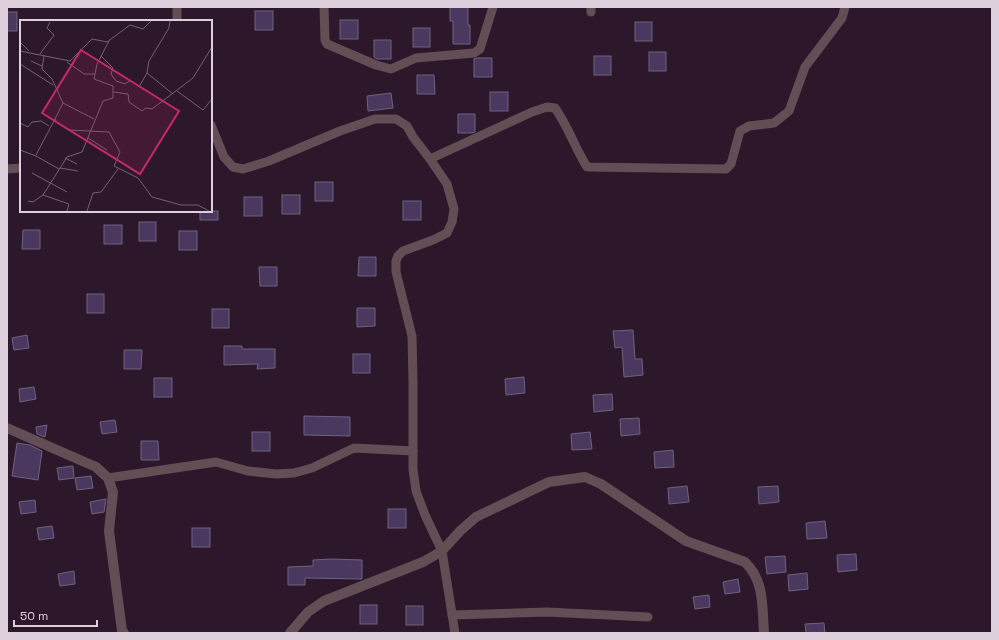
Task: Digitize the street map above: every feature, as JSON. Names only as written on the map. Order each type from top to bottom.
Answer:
[{"type":"street","points":[[176,7],[177,20]]},
{"type":"street","points":[[324,7],[325,40],[327,44],[376,65],[391,69],[416,58],[474,53],[480,49],[493,7]]},
{"type":"street","points":[[430,159],[532,112],[547,108],[555,108],[560,115],[578,153],[587,167],[726,169],[731,164],[740,131],[749,126],[774,124],[789,111],[805,67],[842,18],[845,7]]},
{"type":"street","points":[[212,127],[224,157],[233,166],[243,169],[269,161],[340,131],[375,119],[396,120],[407,126],[413,138],[448,184],[454,209],[452,222],[446,233],[433,240],[403,251],[398,256],[396,261],[396,272],[412,336],[413,469],[416,491],[425,515],[442,551],[456,633]]},
{"type":"street","points":[[7,168],[20,168]]},
{"type":"street","points":[[7,428],[96,467],[108,478],[113,492],[109,531],[122,632]]},
{"type":"street","points":[[108,478],[216,462],[248,471],[276,474],[294,473],[312,468],[354,448],[413,451]]},
{"type":"street","points":[[290,633],[308,612],[324,601],[423,562],[442,551],[460,530],[476,517],[549,482],[585,477],[601,484],[686,541],[746,562],[753,570],[760,585],[764,633]]},
{"type":"street","points":[[452,615],[547,612],[648,617]]},
{"type":"building","points":[[450,7],[468,7],[470,44],[453,44],[453,21],[450,21]]},
{"type":"building","points":[[255,11],[273,11],[273,30],[255,30]]},
{"type":"building","points":[[7,12],[17,12],[17,31],[7,31]]},
{"type":"building","points":[[340,20],[358,20],[358,39],[340,39]]},
{"type":"building","points":[[635,22],[652,22],[652,41],[635,41]]},
{"type":"building","points":[[413,28],[430,28],[430,47],[413,47]]},
{"type":"building","points":[[374,40],[391,40],[391,59],[377,59],[374,57]]},
{"type":"building","points":[[649,52],[666,52],[666,71],[649,71]]},
{"type":"building","points":[[594,56],[611,56],[611,75],[594,75]]},
{"type":"building","points":[[492,58],[492,77],[474,77],[474,59]]},
{"type":"building","points":[[417,75],[434,75],[435,94],[417,94]]},
{"type":"building","points":[[490,92],[508,92],[508,111],[490,111]]},
{"type":"building","points":[[391,93],[393,108],[368,111],[367,96]]},
{"type":"building","points":[[458,114],[475,114],[475,132],[458,133]]},
{"type":"building","points":[[315,182],[333,182],[333,201],[315,201]]},
{"type":"building","points":[[282,195],[300,195],[300,214],[282,214]]},
{"type":"building","points":[[244,197],[262,197],[262,216],[244,216]]},
{"type":"building","points":[[403,201],[421,201],[421,220],[403,220]]},
{"type":"building","points":[[218,211],[218,220],[200,220],[200,212]]},
{"type":"building","points":[[139,222],[156,222],[156,241],[139,241]]},
{"type":"building","points":[[104,225],[122,225],[122,244],[104,244]]},
{"type":"building","points":[[23,230],[40,230],[40,249],[22,249]]},
{"type":"building","points":[[179,231],[197,231],[197,250],[179,250]]},
{"type":"building","points":[[359,257],[376,257],[376,276],[358,276]]},
{"type":"building","points":[[259,267],[277,267],[277,286],[260,286]]},
{"type":"building","points":[[87,294],[104,294],[104,313],[87,313]]},
{"type":"building","points":[[357,308],[375,308],[375,326],[357,327]]},
{"type":"building","points":[[212,309],[229,309],[229,328],[212,328]]},
{"type":"building","points":[[633,330],[635,359],[642,359],[643,375],[624,377],[622,347],[615,348],[613,331]]},
{"type":"building","points":[[27,335],[29,348],[14,350],[12,338]]},
{"type":"building","points":[[224,346],[242,346],[242,349],[275,349],[275,368],[257,369],[258,364],[224,365]]},
{"type":"building","points":[[124,350],[142,350],[141,369],[124,369]]},
{"type":"building","points":[[353,354],[370,354],[370,373],[353,373]]},
{"type":"building","points":[[524,377],[525,393],[506,395],[505,379]]},
{"type":"building","points":[[154,378],[172,378],[172,397],[154,397]]},
{"type":"building","points":[[34,387],[36,399],[20,402],[19,389]]},
{"type":"building","points":[[612,394],[613,410],[594,412],[593,395]]},
{"type":"building","points":[[304,416],[350,417],[350,436],[304,435]]},
{"type":"building","points":[[639,418],[640,434],[621,436],[620,419]]},
{"type":"building","points":[[115,420],[117,432],[102,434],[100,422]]},
{"type":"building","points":[[47,425],[45,437],[37,434],[36,427]]},
{"type":"building","points":[[252,432],[270,432],[270,451],[252,451]]},
{"type":"building","points":[[590,432],[592,449],[572,450],[571,434]]},
{"type":"building","points":[[141,441],[158,441],[159,460],[141,460]]},
{"type":"building","points":[[17,443],[30,445],[42,451],[38,480],[12,476]]},
{"type":"building","points":[[673,450],[674,467],[655,468],[654,452]]},
{"type":"building","points":[[73,466],[74,478],[59,480],[57,468]]},
{"type":"building","points":[[91,476],[93,488],[77,490],[75,478]]},
{"type":"building","points":[[687,486],[689,502],[669,504],[668,488]]},
{"type":"building","points":[[778,486],[779,502],[759,504],[758,487]]},
{"type":"building","points":[[106,499],[104,512],[92,514],[90,502]]},
{"type":"building","points":[[35,500],[36,512],[21,514],[19,502]]},
{"type":"building","points":[[388,509],[406,509],[406,528],[388,528]]},
{"type":"building","points":[[825,521],[827,538],[807,539],[806,523]]},
{"type":"building","points":[[52,526],[54,538],[39,540],[37,528]]},
{"type":"building","points":[[192,528],[210,528],[210,547],[192,547]]},
{"type":"building","points":[[856,554],[857,570],[838,572],[837,555]]},
{"type":"building","points":[[785,556],[786,572],[767,574],[765,557]]},
{"type":"building","points":[[313,560],[362,560],[362,579],[305,578],[305,585],[288,585],[288,567],[313,566]]},
{"type":"building","points":[[74,571],[75,584],[60,586],[58,574]]},
{"type":"building","points":[[807,573],[808,589],[789,591],[788,575]]},
{"type":"building","points":[[738,579],[740,592],[725,594],[723,582]]},
{"type":"building","points":[[709,595],[710,607],[695,609],[693,597]]},
{"type":"building","points":[[360,605],[377,605],[377,624],[360,624]]},
{"type":"building","points":[[406,606],[423,606],[423,625],[406,625]]},
{"type":"building","points":[[824,623],[825,633],[806,633],[805,624]]}]
